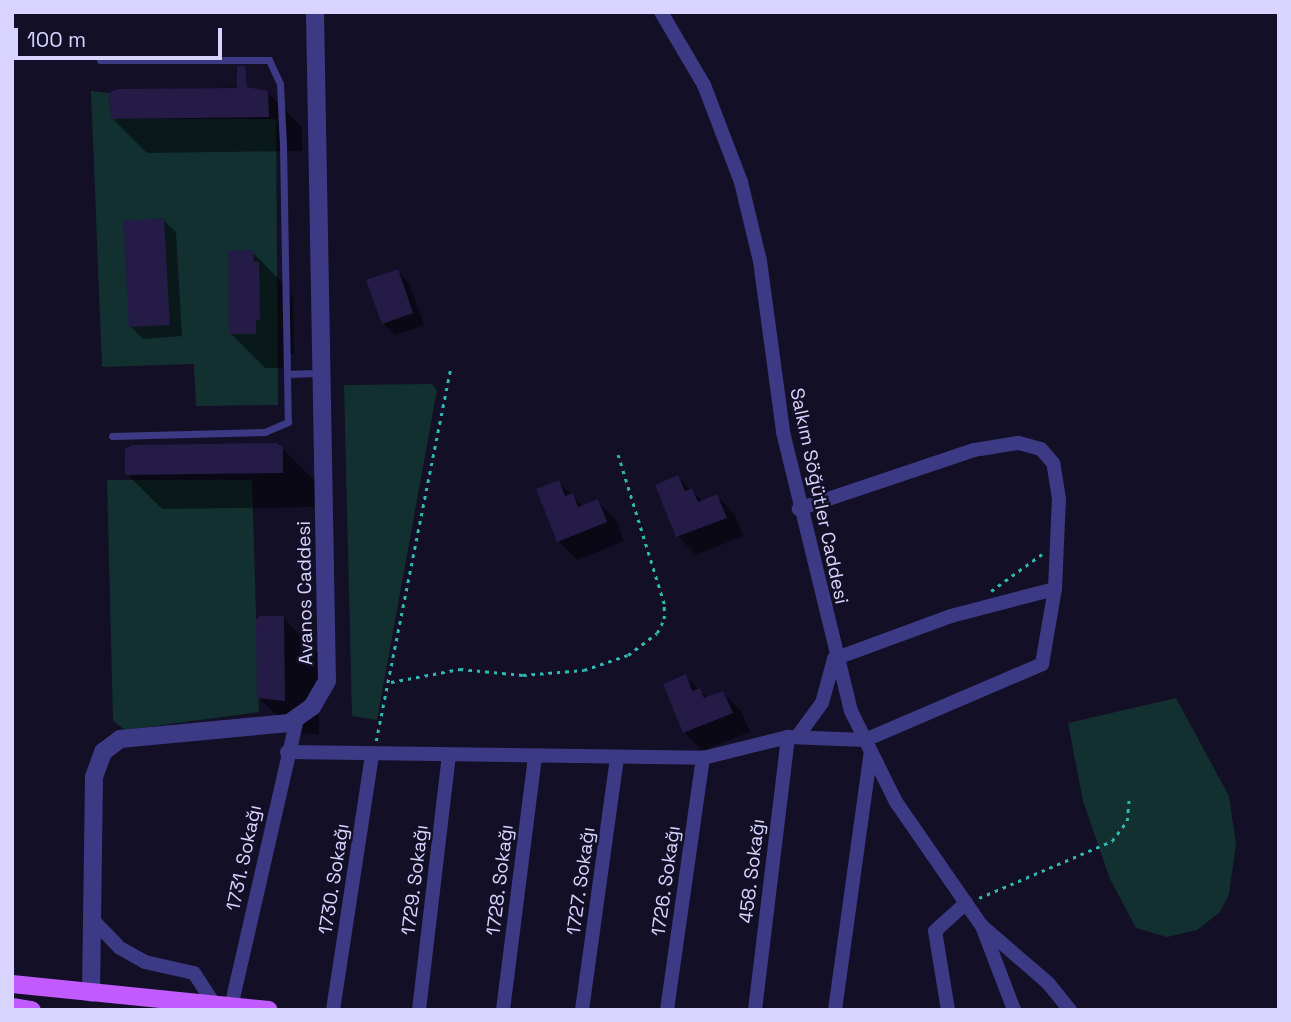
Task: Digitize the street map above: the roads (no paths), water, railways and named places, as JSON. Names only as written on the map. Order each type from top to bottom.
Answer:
[{"type":"main road","points":[[12,984],[222,1008],[269,1010]]},
{"type":"main road","points":[[12,1007],[32,1010]]},
{"type":"street","name":"Avanos Caddesi","points":[[298,719],[318,699],[328,670],[315,12]]},
{"type":"street","name":"Salkım Söğütler Caddesi","points":[[661,12],[704,85],[741,182],[760,261],[783,432],[834,659],[868,746],[896,802],[982,926],[1014,1010]]},
{"type":"street","points":[[287,752],[703,758],[792,737],[868,746],[1042,664],[1055,589],[1059,499],[1054,463],[1041,449],[1026,443],[951,456],[799,509]]},
{"type":"street","points":[[792,737],[822,703],[834,659],[975,609],[1055,589]]},
{"type":"street","points":[[91,993],[94,777],[108,747],[120,740],[263,728],[298,719]]},
{"type":"street","name":"1731. Sokağı","points":[[222,1008],[287,752],[298,719]]},
{"type":"street","name":"458. Sokağı","points":[[755,1010],[792,737]]},
{"type":"street","points":[[835,1010],[868,746]]},
{"type":"street","name":"1730. Sokağı","points":[[333,1010],[372,754]]},
{"type":"street","name":"1729. Sokağı","points":[[419,1010],[449,755]]},
{"type":"street","name":"1728. Sokağı","points":[[503,1010],[535,756]]},
{"type":"street","name":"1727. Sokağı","points":[[582,1010],[617,757]]},
{"type":"street","name":"1726. Sokağı","points":[[667,1010],[703,758]]},
{"type":"street","points":[[948,1010],[934,931],[966,903]]},
{"type":"street","points":[[92,919],[120,948],[145,962],[194,973],[222,1008]]},
{"type":"street","name":"Salkım Söğütler Caddesi","points":[[982,926],[1048,983],[1070,1010]]},
{"type":"lane","points":[[100,60],[246,57],[269,60],[277,70],[283,145],[288,422],[281,429],[112,436]]},
{"type":"lane","points":[[287,374],[322,373]]}]
